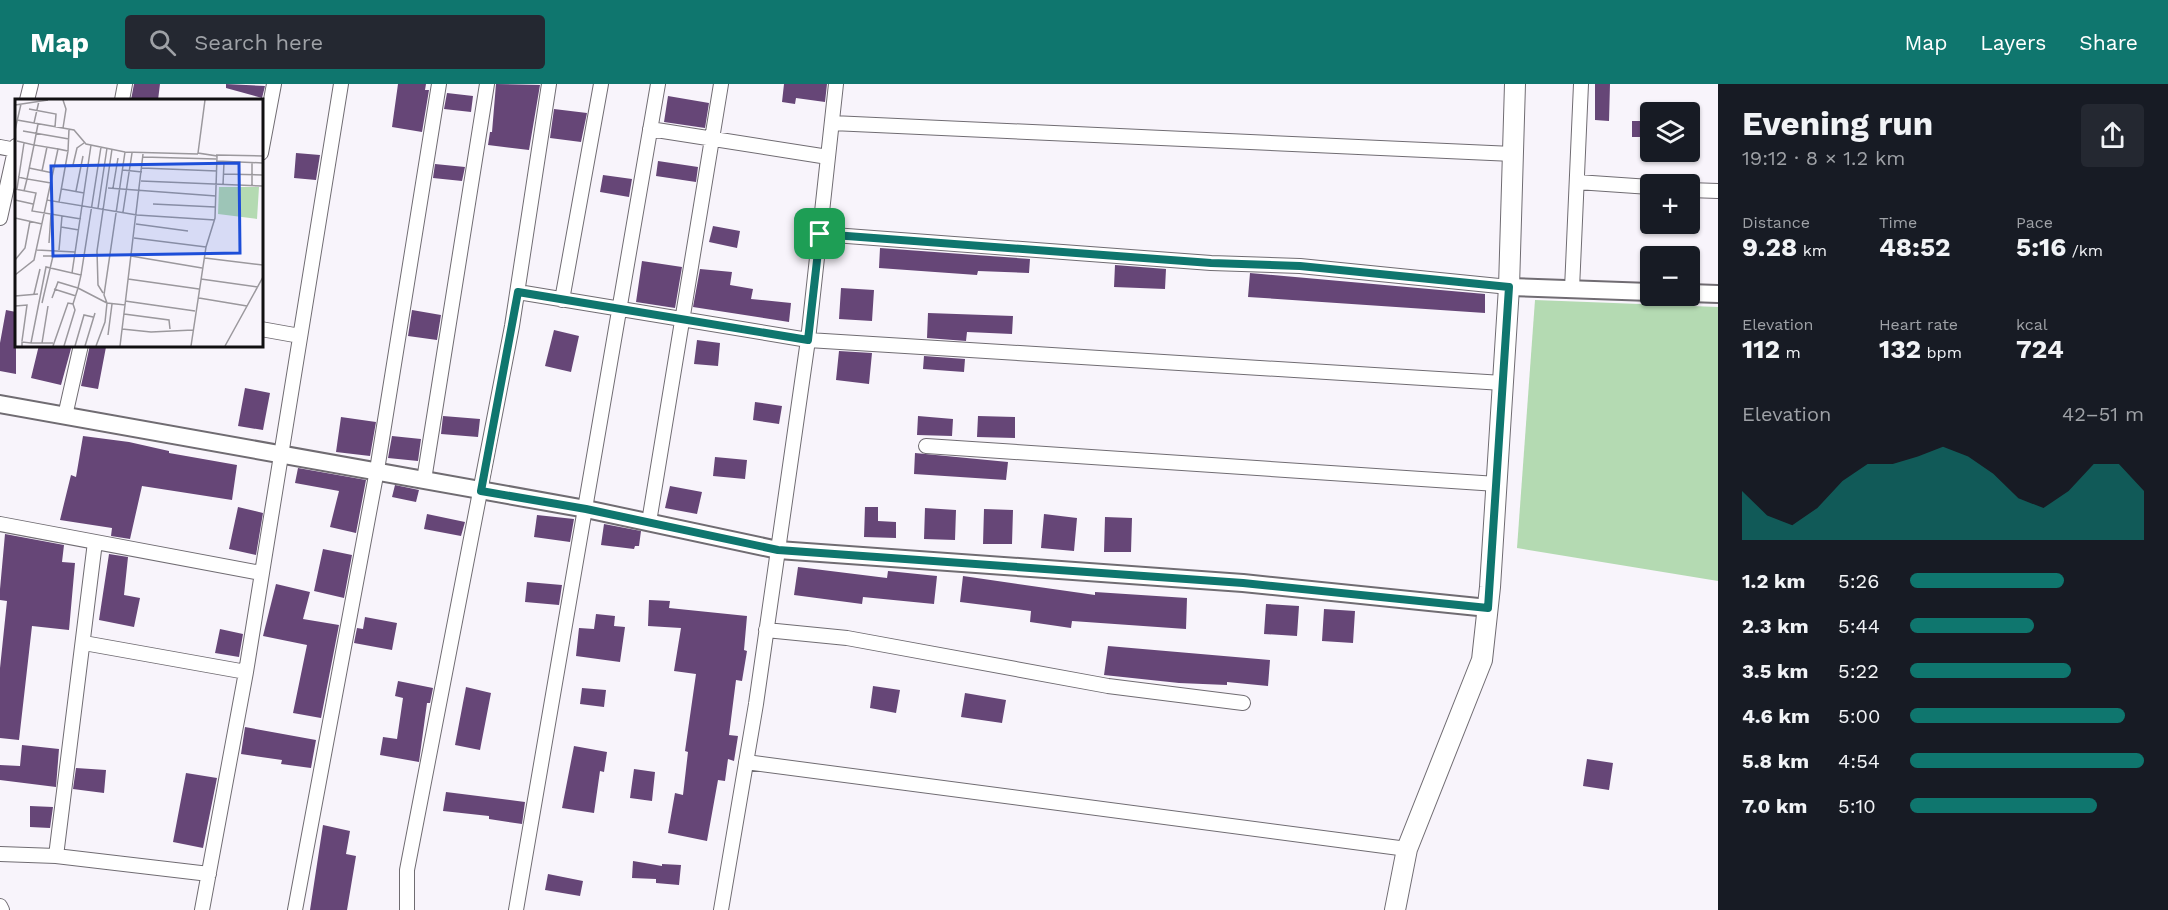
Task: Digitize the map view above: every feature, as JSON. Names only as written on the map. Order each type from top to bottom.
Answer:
[{"type":"main road","points":[[1395,910],[1407,849],[1482,660],[1497,484],[1509,287],[1515,84]]},
{"type":"street","points":[[27,99],[31,84]]},
{"type":"street","points":[[122,99],[125,84]]},
{"type":"street","points":[[262,148],[274,84]]},
{"type":"street","points":[[202,910],[246,672],[341,84]]},
{"type":"street","points":[[295,910],[377,470],[439,84]]},
{"type":"street","points":[[424,480],[487,84]]},
{"type":"street","points":[[407,910],[406,870],[518,292],[549,84]]},
{"type":"street","points":[[562,300],[601,84]]},
{"type":"street","points":[[516,910],[657,84]]},
{"type":"street","points":[[649,522],[721,84]]},
{"type":"street","points":[[722,910],[808,340],[836,84]]},
{"type":"street","points":[[1572,289],[1581,84]]},
{"type":"street","points":[[832,123],[1513,154]]},
{"type":"street","points":[[650,129],[828,157]]},
{"type":"street","points":[[0,147],[15,148]]},
{"type":"street","points":[[0,218],[15,152]]},
{"type":"street","points":[[1577,182],[1640,186]]},
{"type":"street","points":[[1700,190],[1718,191]]},
{"type":"street","points":[[820,234],[1211,263],[1300,266],[1509,287],[1640,292]]},
{"type":"street","points":[[518,292],[808,340],[1503,383]]},
{"type":"street","points":[[1700,293],[1718,294]]},
{"type":"street","points":[[262,329],[300,336]]},
{"type":"street","points":[[64,416],[81,346]]},
{"type":"street","points":[[0,404],[586,509],[778,550],[1243,583],[1488,608]]},
{"type":"street","points":[[926,446],[1497,484]]},
{"type":"street","points":[[0,524],[261,573]]},
{"type":"street","points":[[56,856],[84,643],[94,542]]},
{"type":"street","points":[[766,630],[846,638],[1108,686],[1243,703]]},
{"type":"street","points":[[84,643],[246,672]]},
{"type":"street","points":[[746,762],[1407,849]]},
{"type":"street","points":[[0,854],[56,856],[209,874]]},
{"type":"green space","points":[[1535,300],[1640,304],[1640,306],[1718,307],[1718,581],[1517,548]]},
{"type":"building","points":[[134,84],[160,84],[158,99],[131,99]]},
{"type":"building","points":[[226,84],[265,86],[262,98],[226,88]]},
{"type":"building","points":[[398,84],[426,84],[425,90],[429,90],[422,132],[392,127]]},
{"type":"building","points":[[496,84],[540,85],[529,150],[488,145],[490,132],[492,132]]},
{"type":"building","points":[[784,84],[827,84],[825,102],[796,98],[795,104],[782,102]]},
{"type":"building","points":[[1595,84],[1610,84],[1609,121],[1595,120]]},
{"type":"building","points":[[447,93],[473,96],[471,112],[444,109]]},
{"type":"building","points":[[668,96],[709,103],[705,128],[664,122]]},
{"type":"building","points":[[554,109],[587,113],[581,142],[550,138]]},
{"type":"building","points":[[1632,121],[1640,121],[1640,137],[1632,137]]},
{"type":"building","points":[[296,153],[320,155],[316,180],[294,178]]},
{"type":"building","points":[[658,161],[698,167],[696,182],[656,176]]},
{"type":"building","points":[[435,164],[465,167],[462,181],[433,178]]},
{"type":"building","points":[[603,175],[632,179],[629,197],[600,192]]},
{"type":"building","points":[[713,226],[740,231],[737,248],[709,242]]},
{"type":"building","points":[[880,248],[1030,259],[1029,273],[978,271],[977,275],[879,268]]},
{"type":"building","points":[[642,261],[682,267],[675,308],[636,302]]},
{"type":"building","points":[[1115,265],[1166,269],[1165,289],[1114,287]]},
{"type":"building","points":[[700,269],[732,272],[730,285],[753,289],[751,299],[791,303],[789,322],[693,307]]},
{"type":"building","points":[[1250,273],[1485,294],[1485,313],[1248,297]]},
{"type":"building","points":[[841,288],[874,290],[872,321],[839,319]]},
{"type":"building","points":[[6,310],[15,312],[16,374],[0,371],[0,343]]},
{"type":"building","points":[[412,310],[441,315],[437,340],[408,336]]},
{"type":"building","points":[[928,313],[1013,316],[1012,334],[967,332],[966,341],[927,338]]},
{"type":"building","points":[[554,330],[579,336],[571,372],[545,366]]},
{"type":"building","points":[[697,340],[720,343],[718,366],[694,364]]},
{"type":"building","points":[[39,346],[72,346],[61,385],[31,378]]},
{"type":"building","points":[[90,346],[106,347],[98,389],[81,386]]},
{"type":"building","points":[[839,351],[872,353],[869,384],[836,380]]},
{"type":"building","points":[[924,356],[965,359],[964,372],[923,369]]},
{"type":"building","points":[[245,388],[270,393],[263,430],[238,426]]},
{"type":"building","points":[[755,402],[782,406],[779,424],[753,420]]},
{"type":"building","points":[[443,416],[480,419],[478,437],[441,434]]},
{"type":"building","points":[[918,416],[953,419],[952,436],[917,435]]},
{"type":"building","points":[[978,416],[1015,417],[1015,438],[977,437]]},
{"type":"building","points":[[341,417],[376,422],[370,456],[336,452]]},
{"type":"building","points":[[83,436],[129,442],[169,451],[169,453],[237,465],[232,500],[142,486],[130,539],[111,536],[112,528],[60,520],[71,475],[76,477]]},
{"type":"building","points":[[392,436],[421,439],[418,461],[388,458]]},
{"type":"building","points":[[915,453],[1008,462],[1006,480],[914,474]]},
{"type":"building","points":[[715,457],[747,460],[745,479],[713,476]]},
{"type":"building","points":[[298,468],[366,480],[356,533],[330,527],[339,491],[295,483]]},
{"type":"building","points":[[395,485],[419,490],[416,502],[392,497]]},
{"type":"building","points":[[670,486],[702,492],[697,514],[665,508]]},
{"type":"building","points":[[238,507],[263,513],[256,555],[229,549]]},
{"type":"building","points":[[865,507],[878,507],[878,521],[896,522],[896,538],[864,537]]},
{"type":"building","points":[[925,508],[956,510],[955,540],[924,539]]},
{"type":"building","points":[[984,509],[1013,510],[1012,544],[983,544]]},
{"type":"building","points":[[427,514],[465,522],[461,536],[424,529]]},
{"type":"building","points":[[1044,514],[1077,518],[1074,551],[1041,548]]},
{"type":"building","points":[[537,515],[574,519],[570,542],[534,537]]},
{"type":"building","points":[[1105,517],[1132,518],[1131,552],[1104,552]]},
{"type":"building","points":[[604,524],[641,531],[639,546],[635,546],[634,549],[601,545]]},
{"type":"building","points":[[5,534],[64,545],[62,562],[75,563],[69,630],[32,626],[19,740],[0,738],[0,668],[7,601],[0,600],[0,589]]},
{"type":"building","points":[[323,549],[352,555],[344,598],[314,591]]},
{"type":"building","points":[[109,554],[128,557],[124,595],[140,598],[134,627],[99,620]]},
{"type":"building","points":[[798,567],[887,578],[888,571],[937,576],[934,604],[863,597],[862,604],[794,595]]},
{"type":"building","points":[[963,576],[1095,595],[1095,592],[1187,598],[1186,629],[1072,621],[1071,628],[1030,622],[1031,611],[960,602]]},
{"type":"building","points":[[527,582],[562,585],[559,605],[525,602]]},
{"type":"building","points":[[276,584],[310,592],[303,619],[339,625],[321,718],[293,713],[307,645],[263,636]]},
{"type":"building","points":[[649,600],[670,601],[669,608],[747,616],[744,650],[747,651],[742,681],[736,680],[729,735],[738,736],[734,761],[728,759],[725,781],[718,780],[707,841],[668,833],[675,793],[683,795],[688,752],[685,751],[696,674],[674,671],[681,628],[648,626]]},
{"type":"building","points":[[1266,604],[1299,606],[1297,636],[1264,634]]},
{"type":"building","points":[[1324,609],[1355,611],[1353,643],[1322,641]]},
{"type":"building","points":[[596,614],[615,616],[614,626],[625,627],[620,662],[576,656],[579,628],[594,629]]},
{"type":"building","points":[[365,617],[397,623],[392,650],[354,643],[357,628],[363,629]]},
{"type":"building","points":[[220,629],[243,634],[239,657],[215,653]]},
{"type":"building","points":[[1108,646],[1270,660],[1268,686],[1227,682],[1227,685],[1179,683],[1104,675]]},
{"type":"building","points":[[398,681],[433,688],[430,703],[427,703],[419,762],[380,755],[383,737],[397,739],[403,698],[395,696]]},
{"type":"building","points":[[873,686],[900,690],[896,713],[870,708]]},
{"type":"building","points":[[466,687],[491,693],[480,750],[455,745]]},
{"type":"building","points":[[582,688],[606,690],[604,707],[580,704]]},
{"type":"building","points":[[965,693],[1006,700],[1002,723],[961,717]]},
{"type":"building","points":[[245,727],[316,740],[311,768],[281,764],[282,760],[241,754]]},
{"type":"building","points":[[22,745],[59,749],[56,787],[0,780],[0,765],[20,766]]},
{"type":"building","points":[[574,746],[607,752],[604,772],[600,771],[594,813],[562,808]]},
{"type":"building","points":[[1587,759],[1613,763],[1609,790],[1583,786]]},
{"type":"building","points":[[76,768],[106,770],[104,793],[73,789]]},
{"type":"building","points":[[634,769],[655,772],[652,801],[630,798]]},
{"type":"building","points":[[186,773],[217,778],[203,848],[173,842]]},
{"type":"building","points":[[446,792],[525,802],[522,824],[489,819],[489,816],[443,811]]},
{"type":"building","points":[[30,806],[53,807],[50,828],[30,827]]},
{"type":"building","points":[[323,825],[350,831],[346,854],[356,856],[347,910],[310,910]]},
{"type":"building","points":[[633,861],[662,866],[662,864],[681,865],[679,885],[656,883],[656,879],[632,878]]},
{"type":"building","points":[[548,874],[583,881],[580,896],[545,890]]},
{"type":"route","points":[[820,234],[1211,263],[1300,266],[1509,287],[1488,608],[1243,583],[778,550],[586,509],[481,491],[518,292],[808,340],[820,234]]}]
